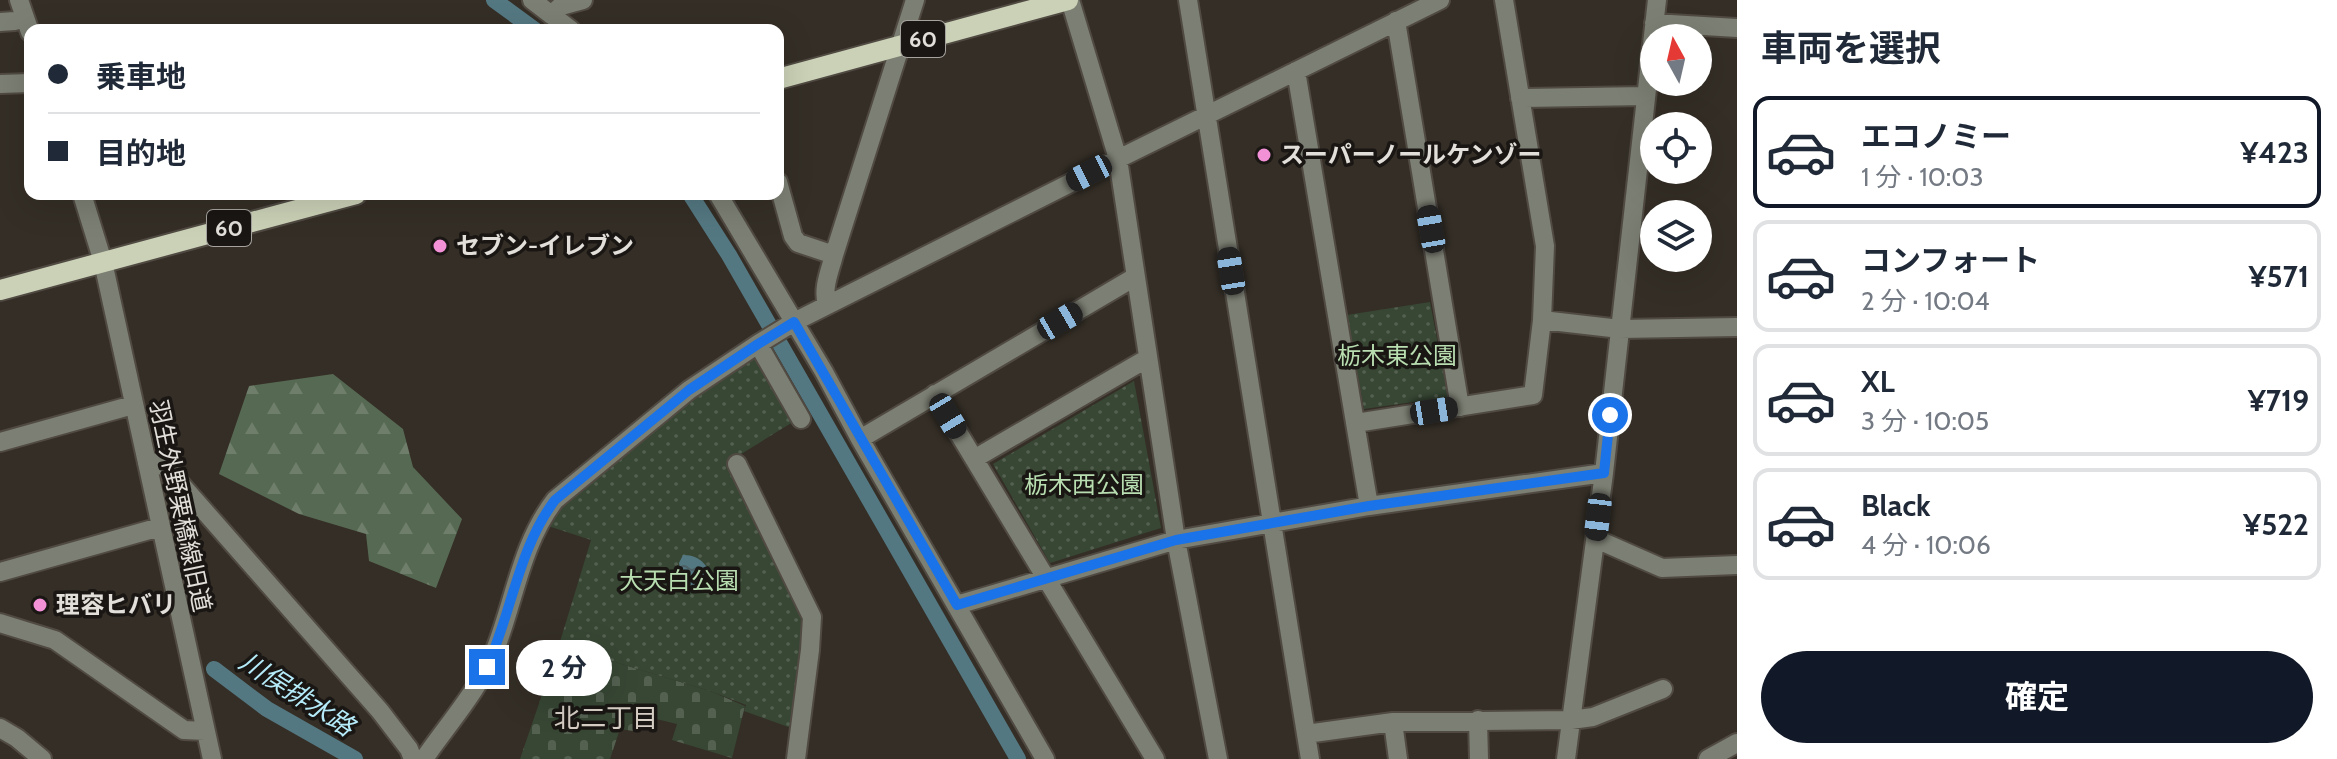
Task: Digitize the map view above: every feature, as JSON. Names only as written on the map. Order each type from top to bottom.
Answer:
[{"type":"main road","name":"60","points":[[784,77],[1069,0]]},
{"type":"main road","name":"60","points":[[0,290],[334,200]]},
{"type":"street","points":[[532,0],[563,24]]},
{"type":"street","points":[[551,15],[561,6],[583,0]]},
{"type":"street","points":[[827,305],[825,286],[915,0]]},
{"type":"street","points":[[1069,0],[1118,159],[1176,540],[1218,759]]},
{"type":"street","points":[[1188,0],[1310,759]]},
{"type":"street","points":[[424,759],[487,667],[496,648],[525,552],[546,511],[555,500],[689,390],[760,342],[827,305],[1440,0]]},
{"type":"street","points":[[1356,423],[1533,395],[1542,320],[1545,246],[1504,0]]},
{"type":"street","points":[[1657,0],[1654,23],[1737,28]]},
{"type":"street","points":[[0,22],[25,17]]},
{"type":"street","points":[[1396,21],[1460,407]]},
{"type":"street","points":[[1296,71],[1369,506]]},
{"type":"street","points":[[0,84],[24,83]]},
{"type":"street","points":[[1520,98],[1645,96],[1604,473],[1566,759]]},
{"type":"street","name":"羽生外野栗橋線旧道","points":[[84,200],[103,262],[212,759]]},
{"type":"street","points":[[721,200],[791,324],[824,372],[1045,759]]},
{"type":"street","points":[[783,200],[793,236],[798,243],[834,255]]},
{"type":"street","points":[[860,439],[1135,277]]},
{"type":"street","points":[[1542,320],[1620,329],[1737,327]]},
{"type":"street","points":[[760,342],[801,419]]},
{"type":"street","points":[[974,459],[1148,358]]},
{"type":"street","points":[[935,394],[1155,759]]},
{"type":"street","points":[[0,442],[133,405]]},
{"type":"street","points":[[147,463],[155,461],[171,473],[380,711],[413,759]]},
{"type":"street","points":[[737,464],[812,617],[796,759]]},
{"type":"street","points":[[957,605],[1176,540],[1369,506],[1604,473]]},
{"type":"street","points":[[0,572],[160,527]]},
{"type":"street","points":[[1596,539],[1662,568],[1737,565]]},
{"type":"street","points":[[0,623],[55,640],[184,730],[205,731]]},
{"type":"street","points":[[1306,734],[1393,722],[1571,720],[1593,717],[1663,689]]},
{"type":"street","points":[[1478,720],[1479,759]]},
{"type":"street","points":[[1393,722],[1398,759]]},
{"type":"street","points":[[0,728],[42,759]]},
{"type":"street","points":[[1714,758],[1737,743]]},
{"type":"green space","name":"栃木東公園","points":[[1430,302],[1448,397],[1364,409],[1347,315]]},
{"type":"green space","name":"大天白公園","points":[[752,354],[759,356],[793,422],[733,459],[808,625],[794,729],[744,711],[746,705],[710,691],[559,645],[591,540],[542,524],[627,447]]},
{"type":"green space","points":[[333,374],[403,429],[413,467],[462,519],[436,588],[369,561],[366,534],[299,514],[219,474],[249,386]]},
{"type":"green space","name":"栃木西公園","points":[[1134,381],[1161,528],[1050,563],[993,464]]},
{"type":"green space","points":[[559,645],[710,691],[745,706],[732,758],[672,740],[677,724],[640,715],[633,731],[620,729],[610,759],[520,759]]},
{"type":"water","points":[[683,555],[695,557],[707,568],[714,585],[709,591],[695,591],[683,584],[679,563]]},
{"type":"waterway","points":[[494,0],[527,24]]},
{"type":"waterway","points":[[694,200],[729,255],[1018,759]]},
{"type":"waterway","name":"川俣排水路","points":[[214,669],[267,709],[355,759]]},
{"type":"place","name":"スーパーノールケンゾー","points":[[1264,155]]},
{"type":"place","name":"セブン-イレブン","points":[[440,246]]},
{"type":"place","name":"理容ヒバリ","points":[[40,605]]},
{"type":"district","name":"北二丁目","points":[[606,718]]},
{"type":"route","points":[[487,667],[496,648],[525,552],[555,500],[689,390],[794,322],[957,605],[1176,540],[1369,506],[1604,473],[1610,415]]}]
